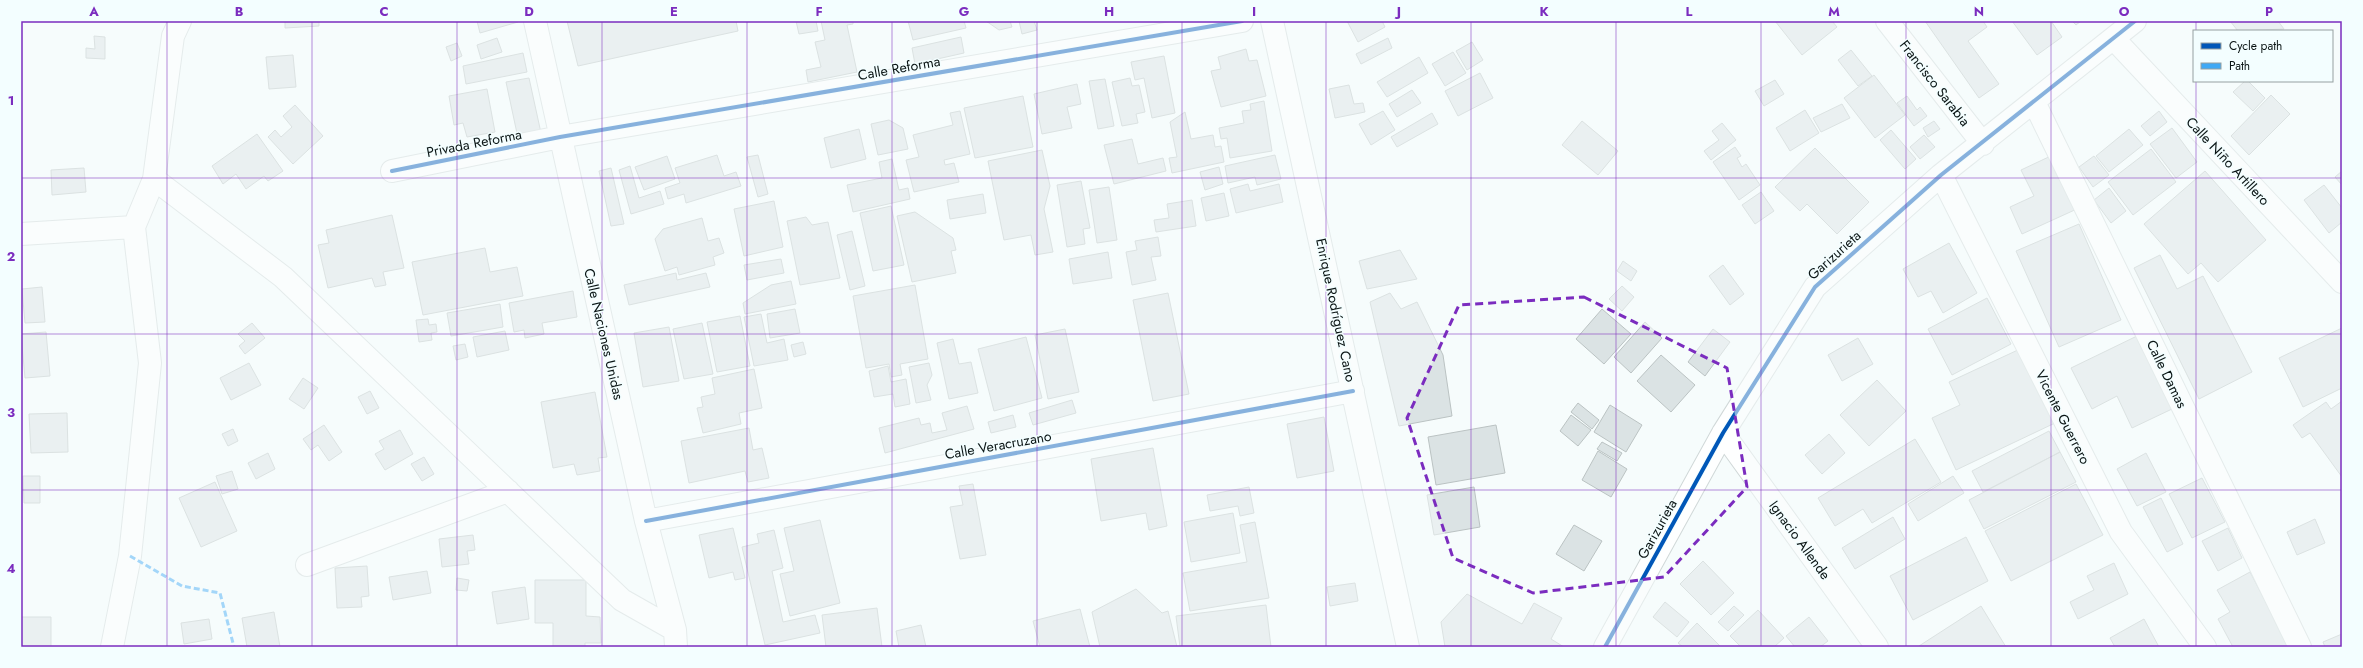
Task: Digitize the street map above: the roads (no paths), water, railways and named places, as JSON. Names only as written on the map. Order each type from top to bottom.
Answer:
[{"type":"street","points":[[112,647],[130,556],[150,363],[134,227],[154,179],[173,36],[180,21]]},
{"type":"street","name":"Calle Naciones Unidas","points":[[535,21],[646,521],[675,638]]},
{"type":"street","name":"Calle Reforma","points":[[560,137],[1242,21]]},
{"type":"street","name":"Enrique Rodríguez Cano","points":[[1272,21],[1408,647]]},
{"type":"street","name":"Francisco Sarabia","points":[[1887,21],[1983,144]]},
{"type":"street","name":"Garizurieta","points":[[1605,647],[1723,433],[1815,287],[1941,175],[1983,144],[2135,21]]},
{"type":"street","name":"Calle Niño Artillero","points":[[2114,39],[2342,282]]},
{"type":"street","name":"Calle Damas","points":[[2034,102],[2300,647]]},
{"type":"street","name":"Privada Reforma","points":[[392,171],[560,137]]},
{"type":"street","name":"Vicente Guerrero","points":[[1941,175],[2121,532],[2206,647]]},
{"type":"street","points":[[154,179],[283,277],[622,600],[675,638]]},
{"type":"street","points":[[21,234],[134,227]]},
{"type":"street","name":"Calle Veracruzano","points":[[646,521],[1353,391]]},
{"type":"street","name":"Ignacio Allende","points":[[1723,433],[1877,647]]},
{"type":"street","points":[[307,565],[508,491]]}]
